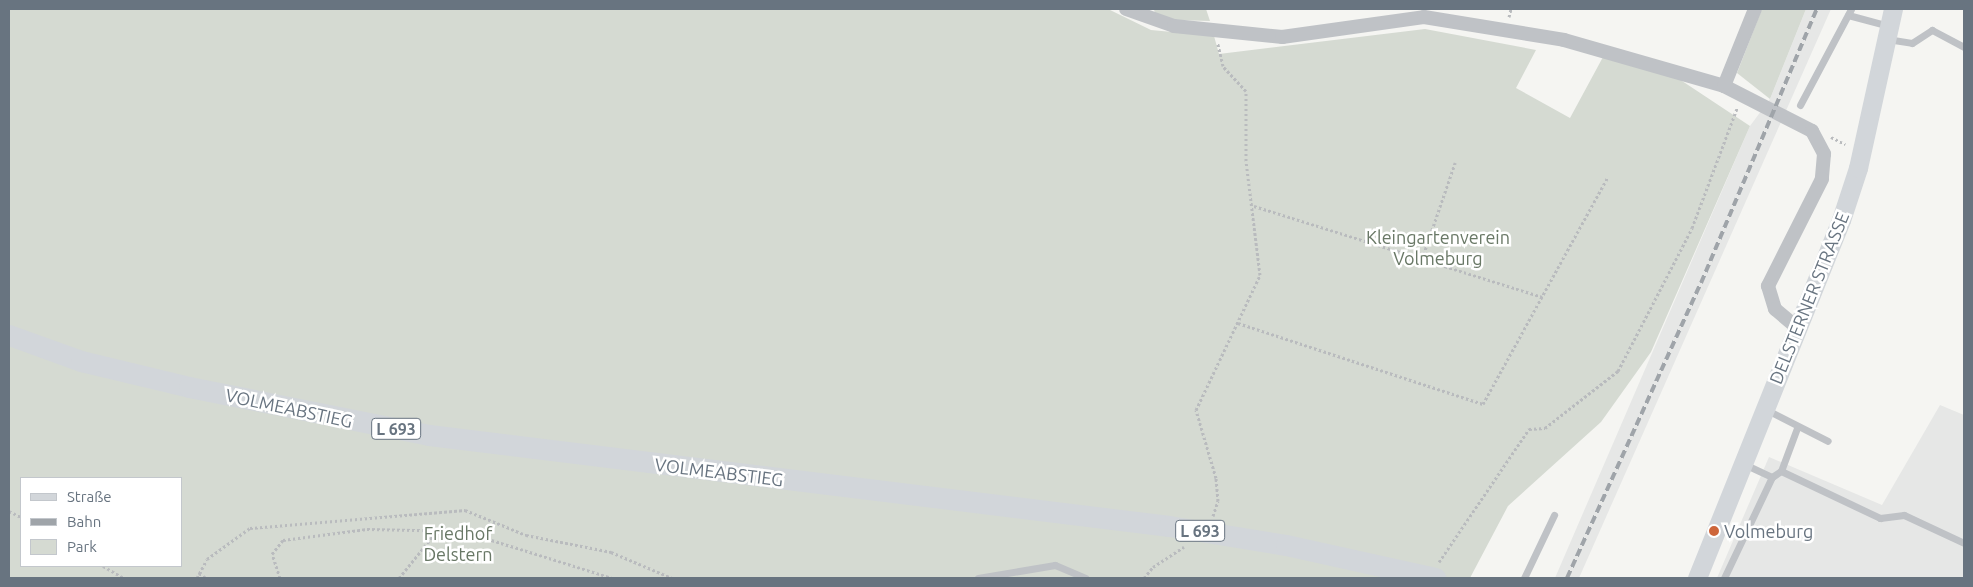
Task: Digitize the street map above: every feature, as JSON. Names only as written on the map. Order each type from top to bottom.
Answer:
[{"type":"main road","name":"VOLMEABSTIEG","points":[[9,335],[82,361],[180,385],[429,435],[961,499],[1286,545],[1434,574]]},
{"type":"street","points":[[1126,9],[1174,26],[1282,37],[1424,17],[1562,40],[1724,86],[1756,106],[1802,126],[1818,140],[1824,154],[1822,179],[1768,286],[1775,309],[1798,328]]},
{"type":"street","points":[[1724,86],[1755,9]]},
{"type":"street","name":"DELSTERNER STRASSE","points":[[1697,578],[1741,463],[1798,328],[1858,168],[1889,25]]},
{"type":"lane","points":[[1800,105],[1849,12],[1889,25],[1912,44],[1932,30],[1964,48]]},
{"type":"lane","points":[[1764,408],[1797,428],[1828,441]]},
{"type":"lane","points":[[1724,578],[1772,477],[1781,471],[1797,428]]},
{"type":"lane","points":[[1741,463],[1772,477]]},
{"type":"lane","points":[[1781,471],[1880,518],[1904,516],[1964,543]]},
{"type":"lane","points":[[1524,578],[1554,515]]},
{"type":"lane","points":[[978,578],[1055,565],[1085,578]]},
{"type":"path","points":[[1208,525],[1216,512],[1218,490],[1196,410],[1260,275],[1254,206],[1246,161],[1246,91],[1223,66],[1215,29]]},
{"type":"path","points":[[1434,574],[1529,428],[1545,428],[1618,371],[1692,228],[1742,98]]},
{"type":"path","points":[[1422,258],[1456,163]]},
{"type":"path","points":[[1238,323],[1483,404],[1607,178]]},
{"type":"path","points":[[1254,206],[1542,297]]},
{"type":"path","points":[[198,578],[207,559],[250,528],[465,510],[526,535],[611,552],[672,578]]},
{"type":"path","points":[[9,511],[20,517]]},
{"type":"path","points":[[280,578],[272,554],[283,540],[368,529],[463,531],[612,578]]},
{"type":"path","points":[[400,578],[437,531]]},
{"type":"path","points":[[1144,578],[1153,567],[1191,542]]},
{"type":"path","points":[[105,567],[124,578]]},
{"type":"path","points":[[199,573],[206,578]]},
{"type":"shaded area","points":[[1806,9],[1831,9],[1579,578],[1555,578],[1750,126],[1770,99]]},
{"type":"shaded area","points":[[1940,405],[1964,415],[1964,578],[1717,578],[1769,457],[1882,505]]},
{"type":"green space","points":[[9,9],[1108,9],[1151,30],[1214,36],[1219,54],[1425,29],[1536,50],[1516,88],[1570,118],[1603,57],[1670,73],[1750,126],[1651,352],[1601,422],[1508,506],[1470,578],[9,578]]},
{"type":"green space","points":[[1154,9],[1206,9],[1210,21],[1175,20],[1155,14]]},
{"type":"green space","points":[[1762,9],[1806,9],[1770,99],[1737,73]]},
{"type":"railway","points":[[1567,578],[1701,283],[1817,9]]},
{"type":"place","name":"Volmeburg","points":[[1714,531]]},
{"type":"park label","name":"Kleingartenverein Volmeburg","points":[[1438,248]]},
{"type":"park label","name":"Friedhof Delstern","points":[[458,544]]}]
